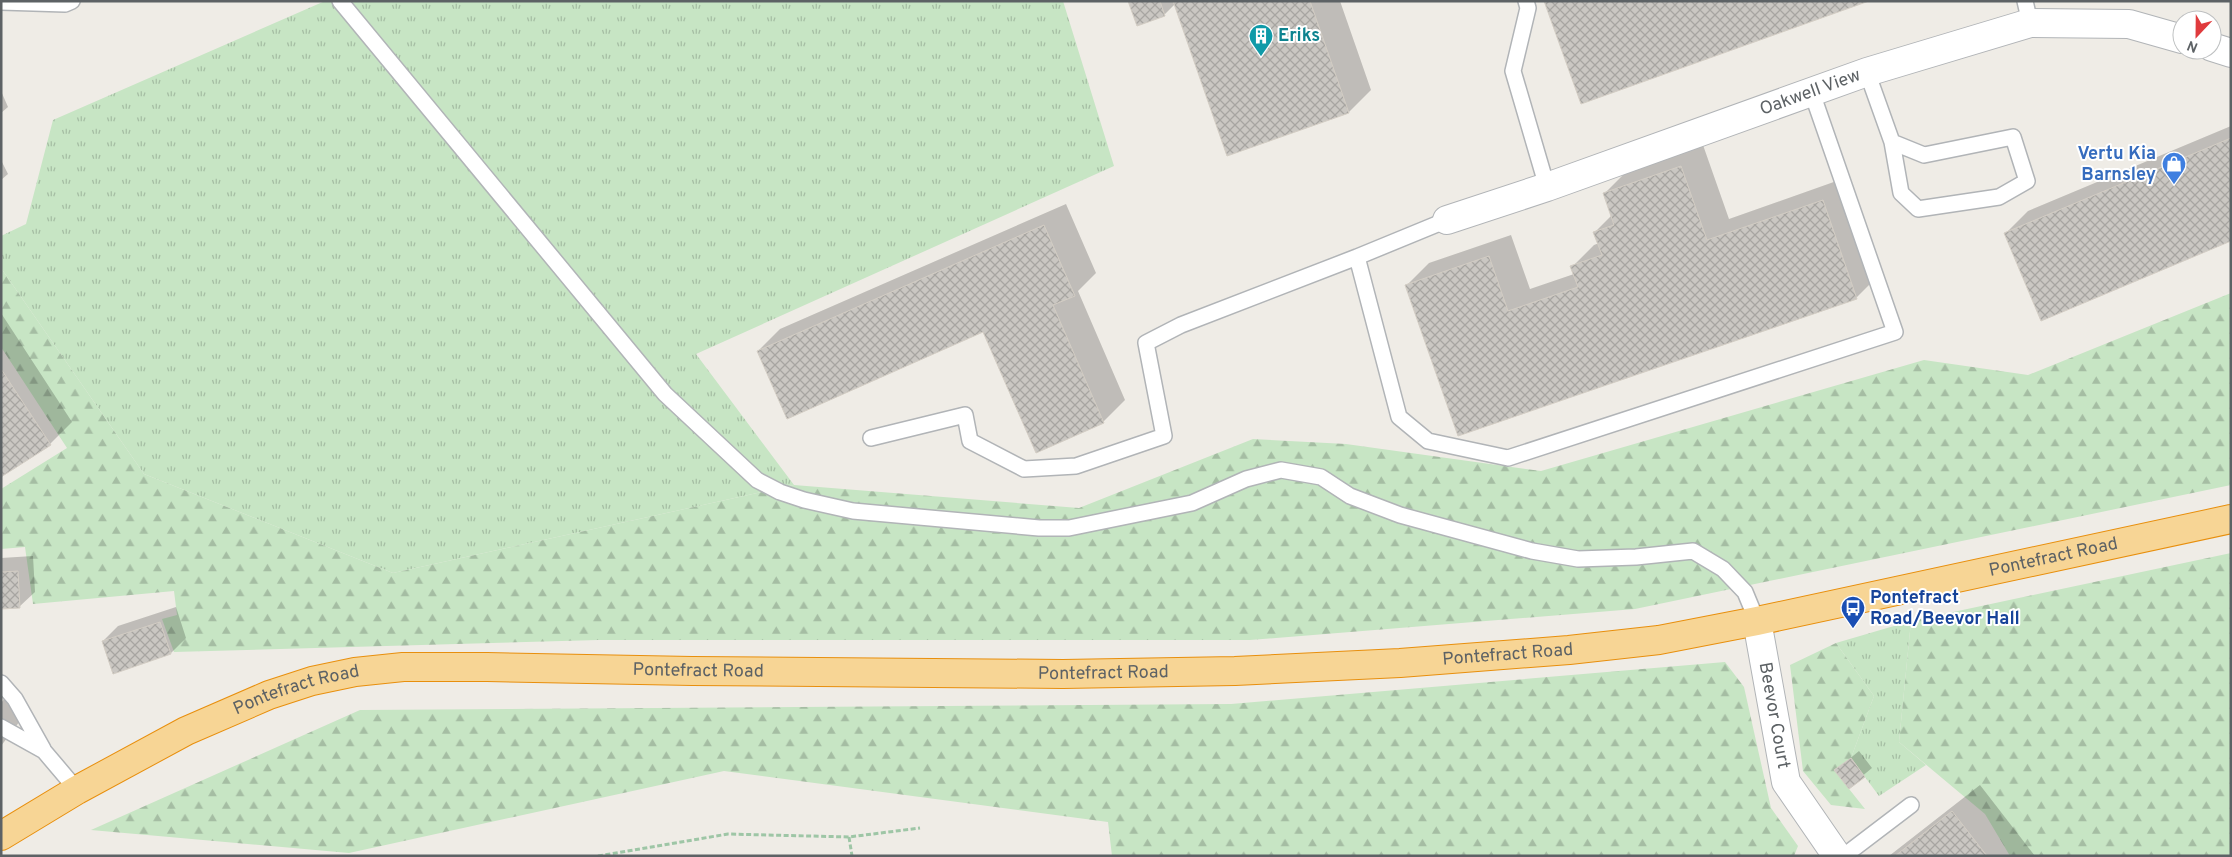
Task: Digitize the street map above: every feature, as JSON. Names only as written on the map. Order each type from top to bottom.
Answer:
[{"type":"highway","name":"Pontefract Road","points":[[1,836],[78,790],[186,731],[261,699],[312,681],[355,672],[403,667],[692,672],[1064,674],[1235,671],[1400,663],[1569,650],[1659,640],[1757,621],[2231,519]]},
{"type":"street","name":"Oakwell View","points":[[1447,220],[1546,187],[1812,92],[2028,12],[2129,24],[2172,36]]},
{"type":"street","name":"Beevor Court","points":[[1757,621],[1786,782],[1836,856]]},
{"type":"lane","points":[[1,2],[65,4],[72,1]]},
{"type":"lane","points":[[340,1],[665,394],[757,480],[780,492],[853,511],[1039,528],[1070,528],[1192,503],[1246,479],[1281,470],[1321,477],[1350,496],[1400,515],[1532,551],[1578,559],[1636,557],[1693,551],[1723,569],[1745,592],[1757,621]]},
{"type":"lane","points":[[1526,1],[1528,8],[1513,71],[1546,187]]},
{"type":"lane","points":[[1867,72],[1892,142],[1901,192],[1918,209],[2000,197],[2027,181],[2013,137],[1924,155],[1892,142]]},
{"type":"lane","points":[[1357,257],[1399,418],[1428,440],[1508,458],[1895,332],[1812,92]]},
{"type":"lane","points":[[871,438],[965,415],[970,441],[1024,470],[1076,466],[1164,436],[1146,343],[1181,325],[1447,220]]},
{"type":"lane","points":[[1,683],[15,699],[44,751],[78,790]]},
{"type":"lane","points":[[1,727],[44,751]]},
{"type":"lane","points":[[1844,856],[1911,805]]},
{"type":"path","points":[[598,856],[728,834],[849,837],[920,828]]},
{"type":"path","points":[[849,837],[852,856]]},
{"type":"green space","points":[[325,1],[1063,1],[1114,166],[696,354],[794,485],[393,573],[144,474],[1,268],[1,236],[26,224],[53,120]]},
{"type":"green space","points":[[1,268],[144,474],[393,573],[794,485],[1079,508],[1253,439],[1346,444],[1541,471],[1924,360],[2028,375],[2231,293],[2231,485],[1635,609],[1250,640],[598,640],[174,652],[162,619],[177,615],[174,591],[33,604],[25,547],[1,549],[1,489],[67,448],[1,347]]},
{"type":"green space","points":[[2231,553],[2231,856],[2010,856],[1985,814],[1899,742],[1911,621]]},
{"type":"green space","points":[[1911,621],[1899,742],[1926,765],[1879,796],[1851,758],[1874,696],[1836,643]]},
{"type":"green space","points":[[1836,643],[1874,696],[1851,758],[1834,770],[1865,809],[1831,805],[1803,771],[1790,665]]},
{"type":"green space","points":[[1725,662],[1744,687],[1771,808],[1798,846],[1794,856],[1112,856],[1108,822],[724,771],[349,853],[91,830],[360,710],[1231,704]]},
{"type":"building","points":[[1128,1],[1160,1],[1165,16],[1137,26]]},
{"type":"building","name":"Eriks","points":[[1173,1],[1310,1],[1349,113],[1227,156]]},
{"type":"building","points":[[1544,1],[1869,1],[1581,104]]},
{"type":"building","name":"Vertu Kia Barnsley","points":[[2231,138],[2231,241],[2041,321],[2004,233]]},
{"type":"building","points":[[1681,166],[1707,240],[1823,200],[1857,299],[1458,436],[1405,285],[1489,256],[1508,311],[1578,287],[1570,266],[1602,255],[1593,232],[1614,225],[1603,193]]},
{"type":"building","points":[[1044,225],[1075,296],[1053,305],[1104,423],[1036,453],[983,332],[787,419],[757,351]]},
{"type":"building","points":[[1,369],[51,445],[1,477]]},
{"type":"building","points":[[18,571],[20,608],[1,609],[1,572]]},
{"type":"building","points":[[160,622],[171,654],[113,674],[102,641]]},
{"type":"building","points":[[1851,758],[1865,777],[1849,789],[1834,770]]},
{"type":"building","points":[[1952,811],[1987,856],[1895,856]]},
{"type":"place","name":"Eriks","points":[[1261,57]]},
{"type":"place","name":"Vertu Kia Barnsley","points":[[2174,185]]},
{"type":"place","name":"Pontefract Road/Beevor Hall","points":[[1853,629]]}]
